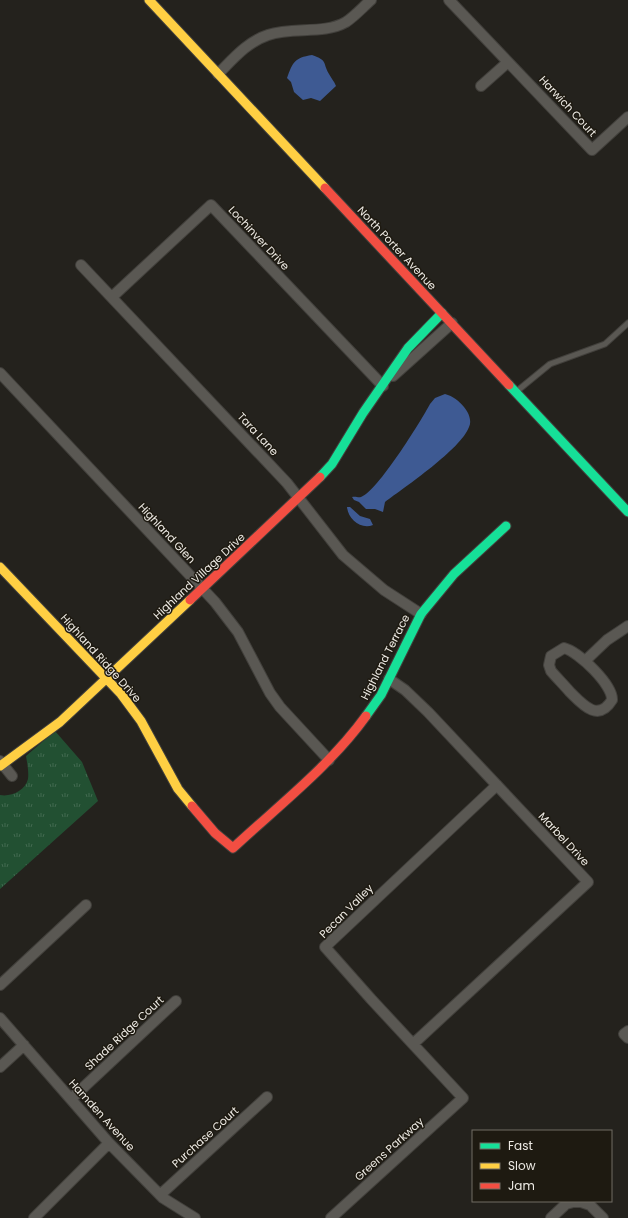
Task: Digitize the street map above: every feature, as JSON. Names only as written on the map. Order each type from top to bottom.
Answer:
[{"type":"street","name":"North Porter Avenue","points":[[149,0],[628,512]]},
{"type":"street","points":[[218,74],[248,46],[269,34],[289,30],[325,28],[346,22],[371,0]]},
{"type":"street","name":"Harwich Court","points":[[449,0],[592,150],[628,117]]},
{"type":"street","points":[[481,86],[508,62]]},
{"type":"street","name":"Lochinver Drive","points":[[112,297],[211,205],[385,384]]},
{"type":"street","name":"Tara Lane","points":[[81,265],[300,497],[343,555],[384,590],[421,614]]},
{"type":"street","name":"Highland Village Drive","points":[[12,776],[1,764],[48,732],[203,589],[300,497],[332,464],[363,413],[385,384],[408,348],[442,313]]},
{"type":"street","name":"Highland Village Drive","points":[[385,384],[452,323]]},
{"type":"street","name":"Highland Glen","points":[[0,373],[215,602],[238,632],[270,693],[280,707],[329,760]]},
{"type":"street","name":"Highland Terrace","points":[[233,848],[329,760],[369,714],[389,679],[421,614],[454,574],[506,526]]},
{"type":"street","name":"Highland Ridge Drive","points":[[0,567],[130,706],[141,722],[178,789],[215,833],[233,848]]},
{"type":"street","points":[[585,661],[607,640],[628,626]]},
{"type":"street","points":[[564,648],[578,654],[585,661],[605,684],[612,695],[609,705],[600,710],[589,710],[584,706],[555,675],[549,665],[551,656],[564,648]]},
{"type":"street","name":"Marbel Drive","points":[[389,679],[414,698],[588,882],[413,1044]]},
{"type":"street","name":"Pecan Valley","points":[[463,1098],[325,947],[497,785]]},
{"type":"street","points":[[0,985],[86,905]]},
{"type":"street","name":"Shade Ridge Court","points":[[71,1099],[176,1001]]},
{"type":"street","name":"Hamden Avenue","points":[[0,1018],[109,1143],[160,1195],[195,1218]]},
{"type":"street","points":[[628,1031],[624,1034],[628,1038]]},
{"type":"street","points":[[0,1067],[24,1045]]},
{"type":"street","name":"Purchase Court","points":[[160,1195],[267,1097]]},
{"type":"street","name":"Greens Parkway","points":[[331,1218],[463,1098]]},
{"type":"street","points":[[34,1218],[109,1143]]},
{"type":"street","points":[[551,1218],[566,1204],[574,1202]]},
{"type":"street","points":[[581,1202],[590,1205],[602,1218]]},
{"type":"lane","points":[[516,392],[550,364],[582,350],[605,344],[628,323]]},
{"type":"green space","points":[[55,731],[82,762],[98,801],[0,889],[0,795],[13,794],[24,787],[28,779],[26,756]]},
{"type":"water","points":[[312,55],[323,60],[336,86],[320,101],[311,98],[303,100],[294,92],[291,82],[287,78],[293,64],[298,59]]},
{"type":"water","points":[[445,394],[458,401],[469,414],[470,425],[464,436],[432,467],[385,502],[383,512],[375,509],[366,509],[359,502],[354,500],[352,497],[361,497],[377,483],[398,455],[430,404],[435,398]]},
{"type":"water","points":[[347,507],[350,507],[360,516],[370,519],[373,525],[360,525],[350,516]]},
{"type":"traffic: fast","points":[[320,477],[332,464],[363,413],[408,348],[442,313]]},
{"type":"traffic: fast","points":[[509,385],[628,512]]},
{"type":"traffic: fast","points":[[366,716],[381,695],[421,614],[454,574],[506,526]]},
{"type":"traffic: slow","points":[[149,0],[325,188]]},
{"type":"traffic: slow","points":[[0,567],[121,694],[141,721],[178,789],[192,806]]},
{"type":"traffic: slow","points":[[0,766],[60,722],[190,600]]},
{"type":"traffic: jam","points":[[325,188],[509,385]]},
{"type":"traffic: jam","points":[[190,600],[320,477]]},
{"type":"traffic: jam","points":[[192,806],[215,833],[233,848],[320,769],[352,734],[366,716]]}]
